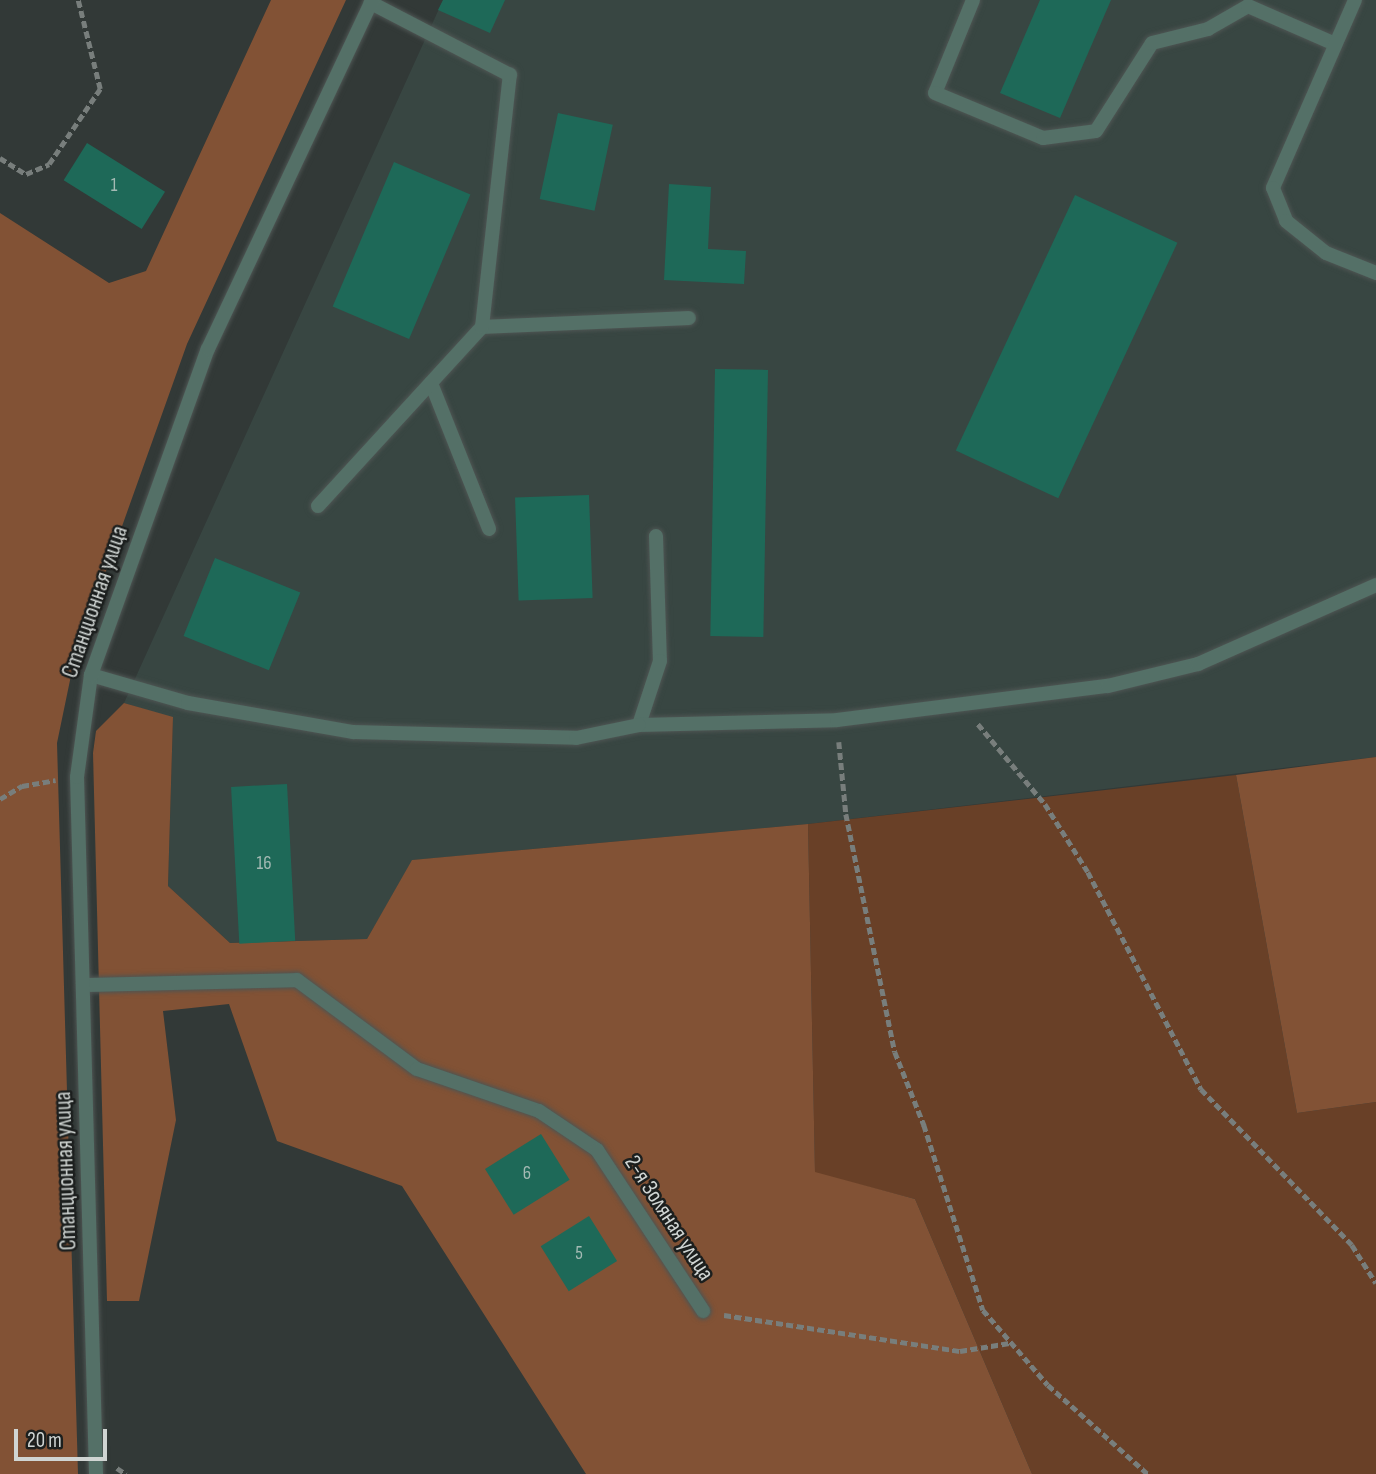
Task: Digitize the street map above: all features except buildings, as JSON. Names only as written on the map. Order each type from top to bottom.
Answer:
[{"type":"street","points":[[973,0],[935,93],[1043,138],[1096,131],[1152,43],[1208,29],[1249,3],[1335,44]]},
{"type":"street","points":[[1355,0],[1273,188],[1286,221],[1326,253],[1376,274]]},
{"type":"street","points":[[318,506],[482,327],[510,75],[371,1]]},
{"type":"street","name":"Станционная улица","points":[[96,1474],[77,777],[91,675],[208,349],[371,1]]},
{"type":"street","points":[[482,327],[689,318]]},
{"type":"street","points":[[431,383],[489,529]]},
{"type":"street","points":[[639,725],[660,661],[656,536]]},
{"type":"street","points":[[91,675],[188,703],[353,732],[576,738],[639,725],[837,720],[962,708],[1108,686],[1198,664],[1375,583]]},
{"type":"street","name":"2-я Золяная улица","points":[[83,985],[297,980],[417,1069],[539,1111],[597,1150],[703,1311]]},
{"type":"path","points":[[0,158],[26,174],[50,164],[100,89],[78,0]]},
{"type":"path","points":[[962,708],[1012,759],[1059,826],[1201,1089],[1352,1245],[1376,1283]]},
{"type":"path","points":[[837,720],[846,814],[895,1052],[924,1125],[983,1310],[1048,1385],[1148,1474]]},
{"type":"path","points":[[0,799],[22,786],[77,777]]},
{"type":"path","points":[[703,1311],[960,1351],[1010,1342]]},
{"type":"shaded area","points":[[271,0],[346,0],[187,344],[74,661],[57,743],[78,1474],[0,1474],[0,213],[109,283],[146,271]]},
{"type":"shaded area","points":[[443,0],[1376,0],[1376,757],[808,824],[413,860],[367,939],[230,943],[168,886],[173,718],[124,703]]},
{"type":"shaded area","points":[[124,703],[173,717],[168,886],[230,943],[367,939],[412,860],[808,824],[815,1172],[915,1199],[1032,1474],[586,1474],[402,1186],[277,1141],[229,1004],[163,1011],[176,1120],[139,1301],[107,1301],[93,753],[96,731]]},
{"type":"shaded area","points":[[1376,757],[1376,1102],[1297,1113],[1236,775]]},
{"type":"shaded area","points":[[1236,775],[1297,1113],[1376,1102],[1376,1474],[1032,1474],[915,1199],[815,1173],[808,824]]}]
